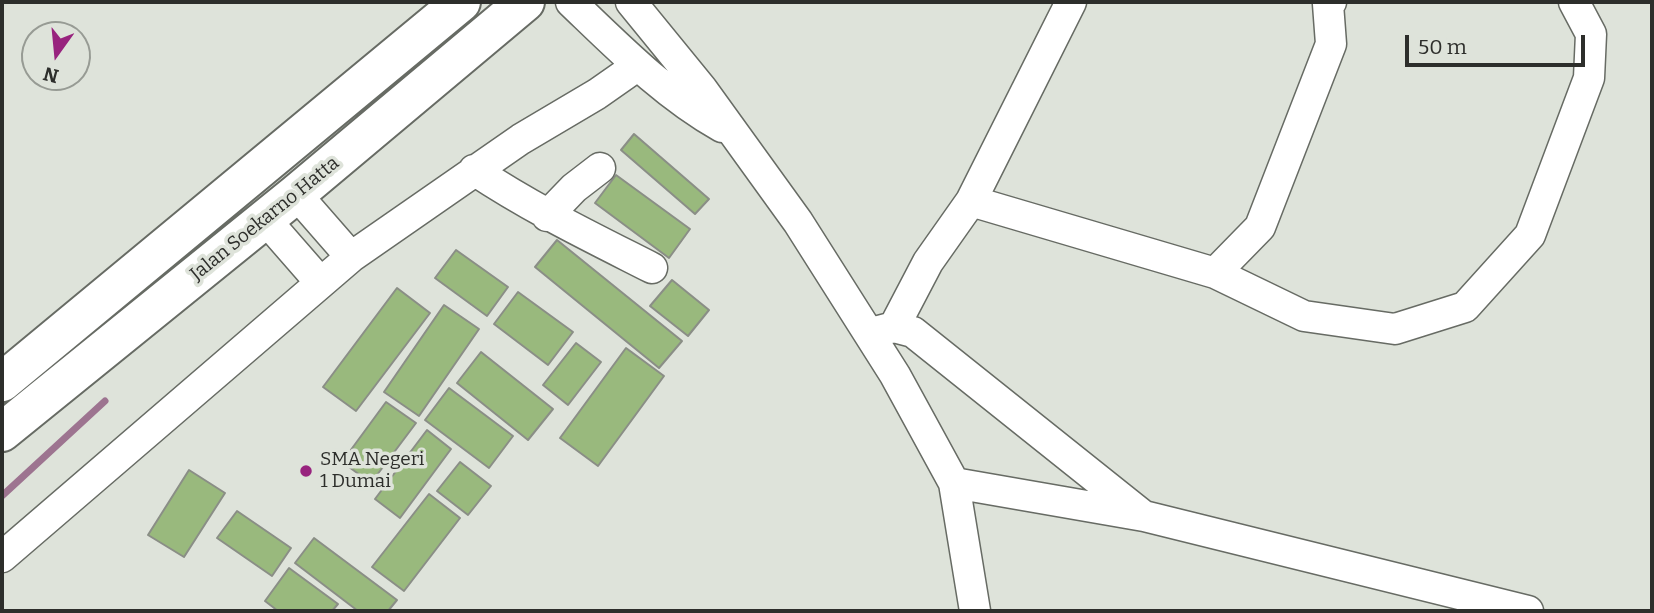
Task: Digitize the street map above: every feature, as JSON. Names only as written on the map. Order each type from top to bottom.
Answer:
[{"type":"highway","points":[[2,382],[461,2]]},
{"type":"highway","name":"Jalan Soekarno Hatta","points":[[2,432],[296,194],[525,2]]},
{"type":"street","points":[[570,2],[637,66],[699,114],[732,133]]},
{"type":"street","points":[[631,2],[702,89],[798,222],[882,331],[954,483],[975,611]]},
{"type":"street","points":[[882,331],[971,201],[1071,2]]},
{"type":"street","points":[[971,201],[1215,273],[1304,316],[1395,329],[1465,307],[1530,235],[1589,78],[1591,34],[1574,2]]},
{"type":"street","points":[[1215,273],[1260,227],[1331,44],[1327,3]]},
{"type":"street","points":[[2,557],[351,257],[474,170],[637,66]]},
{"type":"street","points":[[547,216],[574,188],[600,168]]},
{"type":"street","points":[[474,170],[547,216],[652,268]]},
{"type":"street","points":[[296,194],[351,257]]},
{"type":"street","points":[[265,219],[320,282]]},
{"type":"street","points":[[882,331],[914,332],[1144,516]]},
{"type":"street","points":[[954,483],[1144,516],[1528,611]]},
{"type":"building","points":[[634,134],[709,199],[695,214],[621,150]]},
{"type":"building","points":[[616,175],[690,229],[669,258],[595,203]]},
{"type":"building","points":[[557,240],[682,341],[659,368],[535,267]]},
{"type":"building","points":[[456,250],[508,287],[487,316],[435,278]]},
{"type":"building","points":[[672,280],[709,310],[688,336],[650,306]]},
{"type":"building","points":[[397,288],[430,313],[356,411],[323,387]]},
{"type":"building","points":[[518,292],[573,332],[548,365],[494,324]]},
{"type":"building","points":[[444,305],[479,329],[419,416],[384,392]]},
{"type":"building","points":[[576,343],[601,362],[568,405],[543,385]]},
{"type":"building","points":[[626,348],[664,376],[598,466],[560,438]]},
{"type":"building","points":[[481,352],[553,409],[528,440],[457,383]]},
{"type":"building","points":[[449,388],[513,436],[489,468],[425,420]]},
{"type":"building","points":[[386,402],[416,423],[371,483],[342,462]]},
{"type":"building","points":[[427,430],[451,449],[400,518],[375,499]]},
{"type":"building","points":[[460,462],[491,486],[468,515],[437,491]]},
{"type":"building","points":[[189,470],[225,493],[184,557],[148,535]]},
{"type":"building","points":[[429,494],[460,518],[404,591],[372,567]]},
{"type":"building","points":[[237,511],[291,548],[272,576],[217,538]]},
{"type":"building","points":[[314,538],[397,600],[388,611],[358,611],[295,563]]},
{"type":"building","points":[[289,568],[338,604],[332,611],[278,611],[265,601]]},
{"type":"waterway","points":[[2,496],[105,401]]},
{"type":"place","name":"SMA Negeri 1 Dumai","points":[[306,471]]}]
